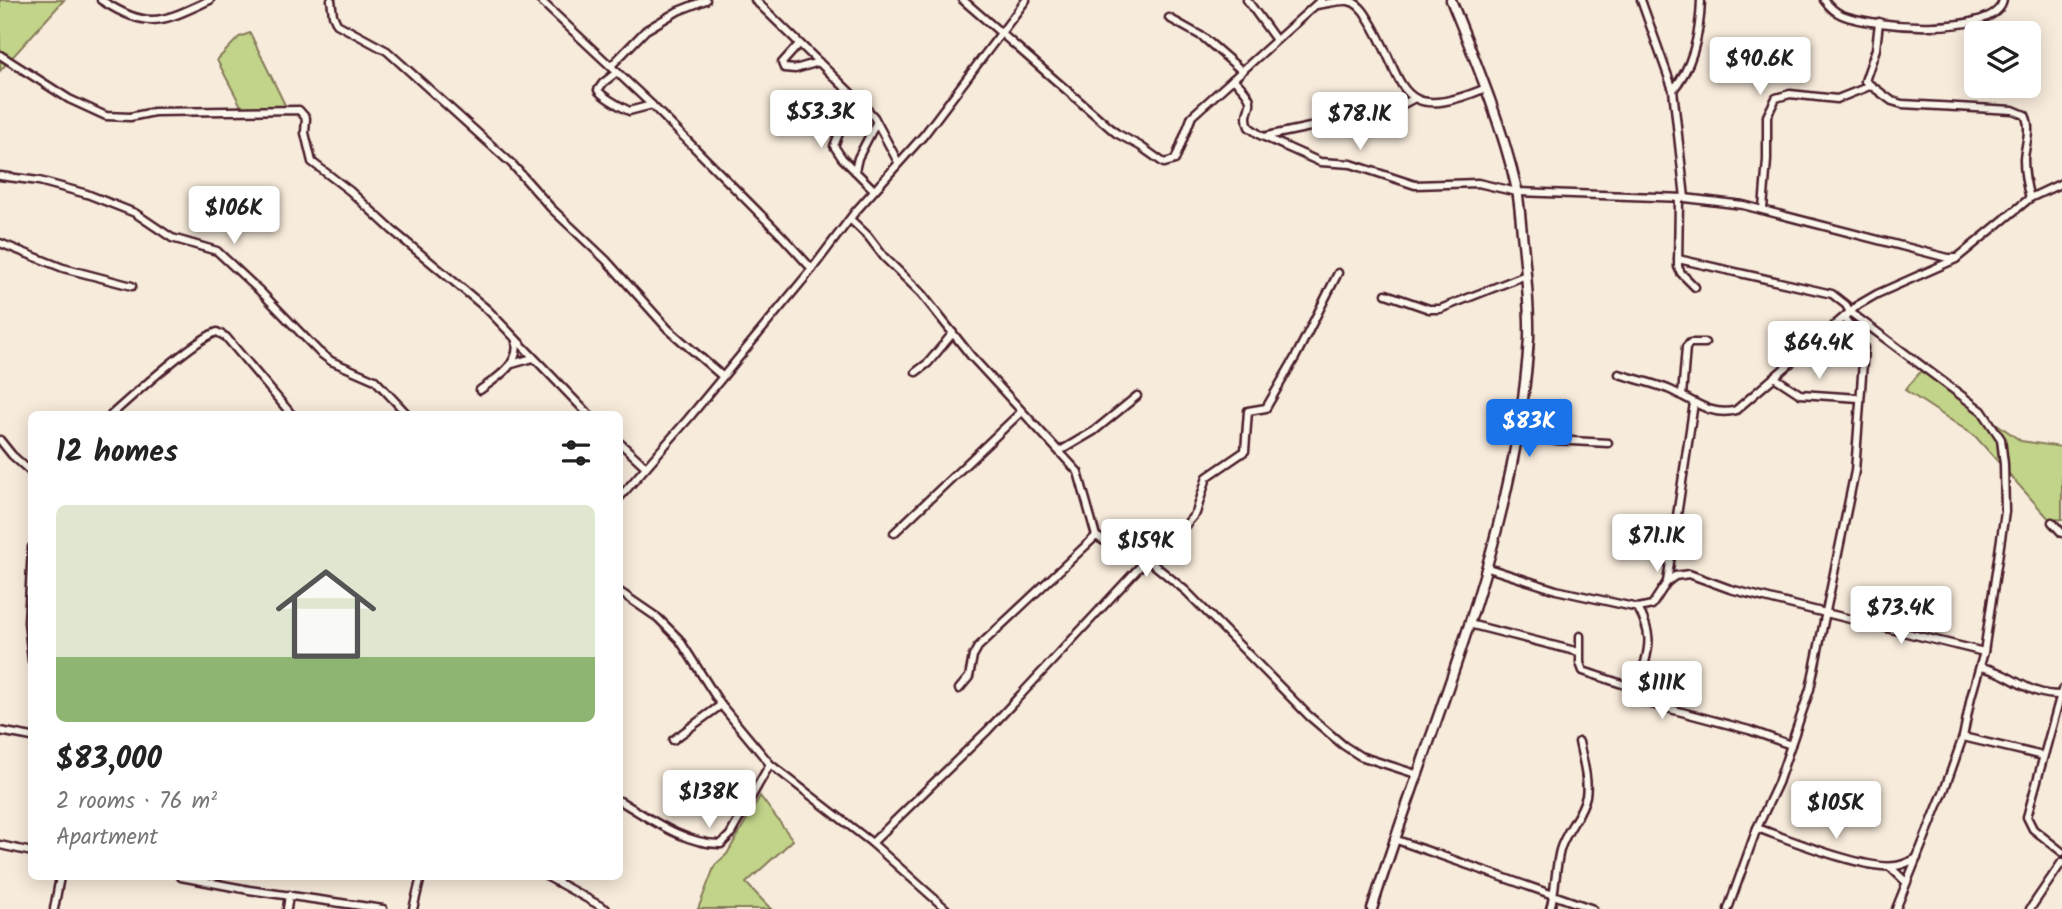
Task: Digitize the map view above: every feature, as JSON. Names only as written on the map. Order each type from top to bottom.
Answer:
[{"type":"street","points":[[101,0],[138,19],[156,22],[210,0]]},
{"type":"street","points":[[331,0],[337,24],[387,51],[512,164],[551,208],[606,260],[668,329],[722,376]]},
{"type":"street","points":[[540,0],[652,105],[782,236],[811,269]]},
{"type":"street","points":[[652,105],[629,111],[600,94],[599,86],[646,30],[678,11],[706,0]]},
{"type":"street","points":[[755,0],[864,106],[898,162]]},
{"type":"street","points":[[962,0],[1116,133],[1164,163],[1175,160],[1192,116],[1321,0]]},
{"type":"street","points":[[623,494],[874,190],[924,135],[1027,0]]},
{"type":"street","points":[[1247,0],[1276,40]]},
{"type":"street","points":[[1372,909],[1488,568],[1518,438],[1529,337],[1527,275],[1517,192],[1486,88],[1451,0]]},
{"type":"street","points":[[1641,0],[1673,90],[1682,198],[1679,271],[1695,287]]},
{"type":"street","points":[[1673,90],[1685,74],[1694,51],[1701,0]]},
{"type":"street","points":[[1824,0],[1842,16],[1879,22],[1948,26],[1967,24],[1988,16],[1998,10],[2003,0]]},
{"type":"street","points":[[1314,5],[1348,1],[1362,9],[1374,27],[1402,86],[1413,99],[1452,100],[1486,88]]},
{"type":"street","points":[[1169,18],[1203,37],[1241,70]]},
{"type":"street","points":[[1879,22],[1876,49],[1865,81],[1870,86],[1897,103],[2013,110],[2025,115],[2028,131],[2024,175],[2030,198]]},
{"type":"street","points":[[799,44],[782,63],[784,68],[795,69],[819,62]]},
{"type":"street","points":[[0,55],[69,100],[106,116],[130,117],[155,112],[299,110],[306,118],[305,133],[312,162],[350,191],[392,230],[488,310],[583,411]]},
{"type":"street","points":[[1233,79],[1251,98],[1247,123],[1254,131],[1320,162],[1351,164],[1403,183],[1478,183],[1517,192],[1682,198],[1763,209],[1812,225],[1933,256],[1957,258]]},
{"type":"street","points":[[1763,209],[1767,116],[1776,98],[1790,94],[1838,99],[1870,86]]},
{"type":"street","points":[[1265,137],[1392,110],[1413,99]]},
{"type":"street","points":[[864,106],[845,124],[835,142],[836,151],[874,190]]},
{"type":"street","points":[[855,171],[858,158],[876,123]]},
{"type":"street","points":[[0,176],[39,181],[87,194],[135,213],[172,238],[217,251],[319,352],[331,361],[375,380],[404,411]]},
{"type":"street","points":[[1619,374],[1653,384],[1708,409],[1727,413],[1736,410],[1850,312],[1877,294],[1957,258],[2030,198],[2062,183]]},
{"type":"street","points":[[850,219],[884,257],[922,293],[1021,412],[1078,472],[1096,536],[1147,559],[1186,591],[1309,716],[1343,745],[1360,756],[1416,774]]},
{"type":"street","points":[[0,243],[63,268],[132,286]]},
{"type":"street","points":[[1678,259],[1822,291],[1840,299],[1850,312],[1982,411],[2001,439],[2005,512],[1984,652],[1970,697],[1963,737],[1896,909]]},
{"type":"street","points":[[872,843],[988,730],[1147,559],[1176,536],[1196,513],[1208,477],[1245,451],[1248,411],[1266,408],[1338,273]]},
{"type":"street","points":[[1386,294],[1429,309],[1440,309],[1527,275]]},
{"type":"street","points":[[1728,909],[1757,828],[1778,783],[1810,689],[1855,471],[1864,343],[1844,318]]},
{"type":"street","points":[[116,411],[208,336],[217,332],[226,337],[289,411]]},
{"type":"street","points":[[916,372],[928,363],[953,333]]},
{"type":"street","points":[[512,364],[517,353],[516,340]]},
{"type":"street","points":[[1682,396],[1686,347],[1690,344],[1705,343]]},
{"type":"street","points":[[480,390],[512,364],[533,358]]},
{"type":"street","points":[[1774,377],[1800,394],[1859,398]]},
{"type":"street","points":[[1060,451],[1094,431],[1137,397]]},
{"type":"street","points":[[1667,582],[1694,404]]},
{"type":"street","points":[[894,533],[1021,412]]},
{"type":"street","points":[[1518,438],[1608,443]]},
{"type":"street","points":[[0,440],[28,469]]},
{"type":"street","points":[[623,446],[646,467]]},
{"type":"street","points":[[2052,523],[2062,533]]},
{"type":"street","points":[[959,689],[969,677],[973,656],[978,647],[1096,536]]},
{"type":"street","points":[[1488,568],[1556,590],[1638,608],[1652,605],[1667,582],[1675,576],[1689,574],[1730,589],[1984,652]]},
{"type":"street","points":[[623,594],[652,613],[679,639],[721,705],[770,764],[872,843],[946,909]]},
{"type":"street","points":[[28,607],[28,630]]},
{"type":"street","points":[[1638,608],[1646,621],[1650,644],[1641,681],[1642,695]]},
{"type":"street","points":[[1469,624],[1579,652]]},
{"type":"street","points":[[1580,636],[1579,652],[1583,671],[1628,686],[1653,705],[1749,730],[1791,745]]},
{"type":"street","points":[[1980,667],[1996,671],[2030,691],[2062,693],[2043,756],[2028,823],[2062,852]]},
{"type":"street","points":[[673,740],[721,705]]},
{"type":"street","points":[[0,731],[28,736]]},
{"type":"street","points":[[1963,737],[2043,756]]},
{"type":"street","points":[[1550,909],[1560,851],[1566,833],[1587,793],[1579,741]]},
{"type":"street","points":[[623,803],[700,842],[721,844],[730,835],[770,764]]},
{"type":"street","points":[[1757,828],[1825,852],[1889,866],[1897,866],[1917,858]]},
{"type":"street","points":[[1394,839],[1592,909]]},
{"type":"street","points":[[0,845],[28,851]]},
{"type":"street","points":[[2030,909],[2062,862]]},
{"type":"street","points":[[1889,866],[1906,882]]},
{"type":"street","points":[[54,909],[59,880]]},
{"type":"street","points":[[197,880],[383,909]]},
{"type":"street","points":[[413,909],[420,880]]},
{"type":"street","points":[[553,880],[606,909]]},
{"type":"street","points":[[286,909],[289,895]]},
{"type":"green space","points":[[0,0],[64,0],[0,71]]},
{"type":"green space","points":[[250,33],[286,107],[242,108],[217,60],[239,37]]},
{"type":"green space","points":[[1922,370],[2021,441],[2062,447],[2062,519],[2050,520],[1975,436],[1905,390]]},
{"type":"green space","points":[[760,796],[793,840],[746,883],[771,909],[698,909],[715,865],[727,854]]}]
